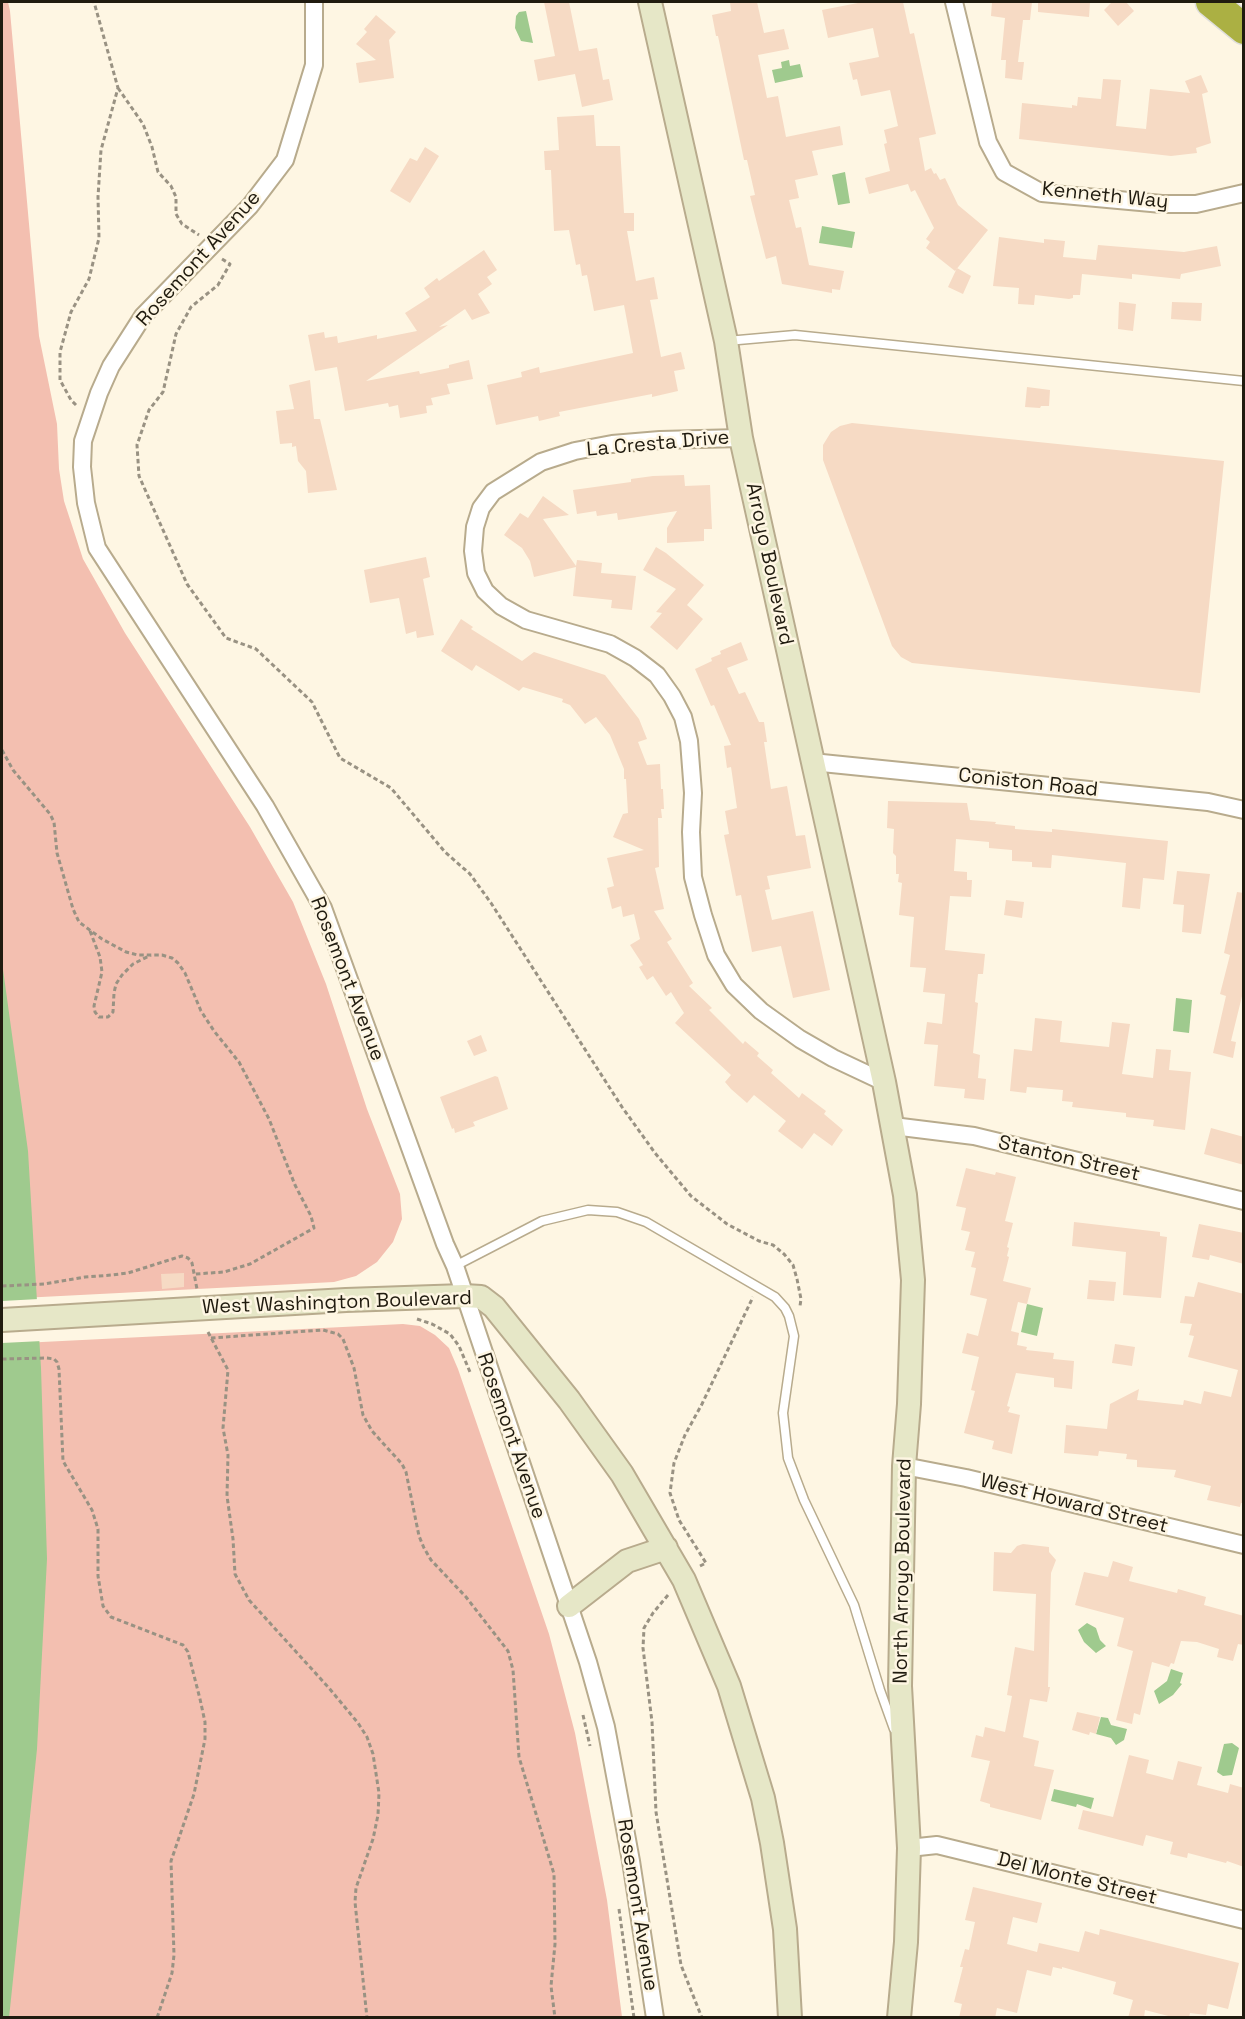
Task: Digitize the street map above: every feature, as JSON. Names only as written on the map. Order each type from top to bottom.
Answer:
[{"type":"highway","points":[[1211,2],[1244,29]]},
{"type":"highway","points":[[1230,2],[1244,16]]},
{"type":"street","name":"Rosemont Avenue","points":[[314,2],[314,65],[285,160],[250,206],[143,316],[111,366],[83,441],[82,466],[86,503],[97,548],[265,806],[323,908],[455,1266],[588,1662],[606,1727],[631,1861],[655,2018]]},
{"type":"street","name":"Arroyo Boulevard","points":[[650,2],[726,341],[741,438],[894,1126]]},
{"type":"street","name":"Kenneth Way","points":[[954,2],[988,142],[1004,172],[1042,193],[1162,204],[1196,204],[1244,193]]},
{"type":"street","name":"La Cresta Drive","points":[[741,438],[612,444],[575,451],[541,462],[494,492],[481,508],[475,527],[473,550],[476,573],[485,591],[501,606],[526,620],[610,644],[635,657],[657,675],[683,717],[689,741],[693,793],[690,832],[693,877],[716,956],[734,985],[761,1011],[800,1039],[833,1058],[884,1082]]},
{"type":"street","name":"Coniston Road","points":[[812,762],[1208,801],[1244,810]]},
{"type":"street","name":"Stanton Street","points":[[894,1126],[974,1136],[1244,1201]]},
{"type":"street","name":"North Arroyo Boulevard","points":[[894,1126],[905,1195],[913,1280],[909,1404],[904,1466],[900,1686],[909,1848],[906,1942],[899,2018]]},
{"type":"street","name":"West Washington Boulevard","points":[[2,1320],[346,1300],[464,1296],[481,1297],[494,1307],[569,1400],[622,1474],[684,1580],[729,1686],[763,1798],[772,1843],[785,1929],[790,2018]]},
{"type":"street","name":"West Howard Street","points":[[904,1466],[966,1478],[1244,1545]]},
{"type":"street","points":[[569,1605],[627,1561],[666,1548]]},
{"type":"street","name":"Del Monte Street","points":[[909,1848],[937,1845],[1244,1920]]},
{"type":"lane","points":[[726,341],[795,335],[1244,381]]},
{"type":"lane","points":[[455,1266],[542,1221],[588,1210],[618,1212],[646,1222],[774,1297],[785,1308],[794,1336],[783,1413],[788,1458],[804,1500],[854,1605],[880,1690],[902,1749]]},
{"type":"path","points":[[94,2],[118,88],[143,124],[158,172],[171,186],[176,196],[176,214],[182,224],[199,235]]},
{"type":"path","points":[[90,419],[71,400],[60,380],[60,352],[71,312],[89,279],[99,238],[98,197],[101,150],[118,88]]},
{"type":"path","points":[[221,258],[230,264],[218,285],[191,307],[176,334],[163,392],[149,410],[138,445],[139,476],[187,584],[226,638],[256,649],[312,702],[340,758],[391,788],[445,852],[470,874],[622,1107],[655,1153],[691,1196],[727,1224],[773,1245],[784,1254],[793,1265],[801,1299],[799,1309],[789,1316]]},
{"type":"path","points":[[2,750],[13,770],[50,814],[54,822],[57,853],[73,909],[79,921],[90,931],[126,951],[138,955],[162,955],[178,963],[185,973],[201,1011],[239,1062],[269,1119],[310,1216],[314,1228],[250,1264],[224,1272],[195,1274]]},
{"type":"path","points":[[90,931],[100,957],[102,972],[94,1006],[94,1012],[99,1017],[108,1017],[113,1012],[116,984],[122,975],[133,964],[153,954]]},
{"type":"path","points":[[2,1286],[44,1284],[128,1273],[179,1256],[186,1256],[195,1274],[198,1289]]},
{"type":"path","points":[[695,1570],[706,1563],[679,1520],[670,1493],[674,1463],[685,1435],[757,1287]]},
{"type":"path","points":[[415,1318],[450,1334],[459,1346],[471,1373]]},
{"type":"path","points":[[211,1338],[323,1330],[338,1334],[343,1339],[354,1368],[363,1415],[372,1431],[402,1464],[406,1472],[419,1536],[424,1548],[431,1560],[466,1597],[508,1651],[513,1670],[519,1757],[554,1874],[555,1944],[551,1986],[555,2018]]},
{"type":"path","points":[[208,1332],[228,1370],[223,1428],[228,1455],[227,1496],[235,1574],[249,1600],[358,1723],[367,1737],[373,1754],[379,1793],[378,1815],[373,1839],[356,1888],[367,2018]]},
{"type":"path","points":[[2,1359],[54,1359],[59,1369],[63,1461],[92,1510],[98,1529],[98,1576],[103,1606],[111,1617],[183,1645],[188,1652],[206,1722],[205,1739],[194,1794],[171,1861],[174,1955],[172,1973],[157,2018]]},
{"type":"path","points":[[668,1595],[653,1613],[644,1629],[643,1648],[652,1722],[656,1812],[681,1965],[702,2018]]},
{"type":"path","points":[[581,1708],[591,1749]]},
{"type":"path","points":[[619,1909],[634,2018]]},
{"type":"shaded area","points":[[2,2],[8,2],[10,11],[39,336],[57,424],[59,469],[64,501],[83,559],[125,633],[250,827],[293,902],[326,984],[367,1109],[400,1194],[402,1219],[393,1242],[377,1262],[356,1276],[334,1282],[2,1299]]},
{"type":"shaded area","points":[[526,11],[533,43],[521,41],[515,28],[516,16],[519,12]]},
{"type":"shaded area","points":[[789,60],[790,66],[800,64],[803,77],[775,83],[772,70],[782,68],[781,62]]},
{"type":"shaded area","points":[[845,172],[850,203],[838,205],[832,175]]},
{"type":"shaded area","points":[[822,226],[855,232],[852,248],[819,243]]},
{"type":"shaded area","points":[[2,962],[28,1151],[41,1368],[47,1559],[37,1749],[9,2018],[2,2017]]},
{"type":"shaded area","points":[[1176,998],[1192,1000],[1189,1033],[1173,1031]]},
{"type":"shaded area","points":[[1027,1304],[1043,1308],[1037,1336],[1021,1332]]},
{"type":"shaded area","points":[[403,1324],[420,1326],[435,1335],[449,1348],[549,1634],[575,1733],[607,1900],[622,2017],[2,2018],[2,1344]]},
{"type":"shaded area","points":[[1087,1623],[1096,1628],[1100,1640],[1106,1646],[1096,1653],[1084,1642],[1078,1630]]},
{"type":"shaded area","points":[[1171,1669],[1183,1673],[1180,1683],[1182,1684],[1173,1695],[1159,1704],[1154,1691],[1167,1681]]},
{"type":"shaded area","points":[[1101,1717],[1108,1718],[1111,1725],[1127,1729],[1124,1740],[1116,1745],[1111,1738],[1096,1734]]},
{"type":"shaded area","points":[[1232,1743],[1239,1748],[1232,1775],[1223,1776],[1217,1772],[1224,1744]]},
{"type":"shaded area","points":[[1054,1789],[1094,1798],[1091,1809],[1077,1804],[1076,1807],[1051,1801]]},
{"type":"pier","points":[[39,1299],[42,1341],[2,1343],[2,1301]]},
{"type":"building","points":[[544,2],[569,2],[579,51],[597,48],[603,80],[609,79],[613,100],[582,107],[575,74],[538,81],[534,60],[555,56]]},
{"type":"building","points":[[730,2],[757,2],[764,33],[784,29],[789,49],[758,55],[767,98],[778,96],[786,137],[840,126],[843,145],[812,151],[818,175],[795,180],[799,198],[789,200],[796,228],[801,227],[809,265],[844,271],[840,290],[832,289],[832,293],[782,284],[776,256],[766,259],[750,196],[755,195],[747,160],[744,160],[712,15],[731,11]]},
{"type":"building","points":[[863,2],[903,2],[910,34],[914,33],[936,134],[919,138],[925,171],[931,168],[940,180],[945,178],[958,205],[988,230],[955,271],[926,248],[930,242],[926,239],[934,228],[915,190],[911,192],[908,184],[869,194],[865,178],[890,171],[884,144],[887,143],[884,130],[898,126],[890,90],[861,96],[857,79],[853,80],[849,63],[879,57],[873,28],[828,38],[822,10]]},
{"type":"building","points":[[992,2],[1032,2],[1030,20],[1023,20],[1018,62],[1024,62],[1022,80],[1005,78],[1006,60],[1001,60],[1005,18],[991,16]]},
{"type":"building","points":[[1038,2],[1090,2],[1089,17],[1038,12]]},
{"type":"building","points":[[1112,2],[1126,2],[1134,11],[1118,26],[1104,10]]},
{"type":"building","points":[[376,15],[396,32],[389,40],[394,78],[359,83],[356,63],[376,60],[356,44],[367,32],[364,29]]},
{"type":"building","points":[[1201,75],[1208,92],[1202,94],[1211,143],[1196,148],[1197,153],[1171,156],[1019,139],[1022,103],[1072,108],[1072,105],[1077,106],[1078,97],[1101,99],[1103,79],[1121,80],[1116,126],[1146,129],[1150,89],[1190,93],[1185,81]]},
{"type":"building","points":[[594,115],[596,146],[620,146],[624,213],[634,213],[634,231],[627,231],[636,281],[654,277],[658,299],[650,300],[661,357],[681,352],[685,369],[674,371],[678,391],[559,412],[560,416],[539,421],[538,416],[496,425],[487,385],[522,377],[521,372],[539,367],[540,373],[633,353],[624,305],[594,311],[587,275],[582,276],[580,264],[576,265],[569,230],[554,231],[551,170],[545,170],[544,151],[559,150],[557,117]]},
{"type":"building","points":[[425,147],[439,156],[410,203],[390,191],[410,158],[417,161]]},
{"type":"building","points":[[999,237],[1044,243],[1044,239],[1065,241],[1063,257],[1096,260],[1098,245],[1184,252],[1217,246],[1221,266],[1181,274],[1180,279],[1132,274],[1132,279],[1082,274],[1080,295],[1073,295],[1073,298],[1069,299],[1035,295],[1034,305],[1018,304],[1019,288],[993,286]]},
{"type":"building","points":[[484,250],[497,270],[487,277],[492,284],[478,294],[490,313],[472,320],[465,309],[439,327],[448,325],[366,381],[419,371],[420,374],[449,368],[449,365],[469,360],[473,379],[447,384],[450,394],[431,398],[433,405],[426,406],[427,413],[400,418],[398,405],[389,407],[388,403],[345,411],[337,367],[315,371],[308,335],[324,332],[325,338],[337,336],[338,343],[377,335],[377,339],[417,331],[405,313],[430,297],[424,288],[437,278],[439,281]]},
{"type":"building","points":[[957,268],[971,276],[963,294],[948,287]]},
{"type":"building","points":[[1119,302],[1136,304],[1133,331],[1118,329]]},
{"type":"building","points":[[1172,302],[1202,303],[1201,321],[1171,319]]},
{"type":"building","points":[[310,380],[314,419],[320,419],[337,490],[308,493],[306,471],[298,461],[296,446],[292,447],[292,443],[280,444],[276,411],[294,409],[289,385]]},
{"type":"building","points":[[1027,387],[1050,390],[1049,406],[1025,407]]},
{"type":"building","points":[[852,423],[1224,461],[1200,693],[912,663],[901,657],[892,646],[823,460],[823,445],[831,432],[840,426]]},
{"type":"building","points":[[684,475],[685,486],[710,485],[712,529],[704,529],[704,541],[667,543],[667,528],[677,511],[618,520],[617,513],[597,516],[596,511],[577,514],[573,490],[631,482],[631,479],[653,476]]},
{"type":"building","points":[[543,496],[569,515],[543,519],[576,566],[577,560],[602,563],[601,573],[636,576],[632,610],[611,608],[612,600],[573,596],[576,567],[534,577],[530,561],[522,548],[504,535],[520,513],[528,518]]},
{"type":"building","points":[[656,547],[704,585],[687,605],[703,619],[677,650],[650,627],[662,613],[656,612],[676,589],[643,570]]},
{"type":"building","points":[[426,557],[430,577],[423,579],[434,635],[417,638],[416,631],[406,634],[399,598],[370,603],[364,570]]},
{"type":"building","points":[[461,619],[473,627],[471,629],[522,661],[534,652],[605,675],[639,719],[647,739],[638,742],[647,765],[660,764],[664,809],[661,809],[662,818],[658,818],[659,867],[655,868],[664,909],[654,911],[672,939],[667,942],[693,983],[689,986],[712,1008],[709,1010],[743,1044],[745,1041],[759,1053],[757,1056],[773,1070],[771,1073],[799,1098],[802,1093],[826,1111],[824,1114],[843,1130],[832,1146],[814,1133],[802,1149],[778,1131],[786,1121],[754,1095],[747,1103],[731,1089],[725,1082],[731,1075],[675,1023],[684,1013],[671,992],[666,996],[653,976],[647,980],[639,967],[643,965],[630,945],[640,939],[634,914],[623,917],[621,906],[612,909],[607,888],[614,886],[607,858],[644,850],[613,837],[623,814],[628,813],[624,769],[610,735],[596,717],[585,724],[570,705],[562,702],[563,699],[523,687],[519,691],[476,665],[472,671],[441,651]]},
{"type":"building","points":[[741,642],[748,660],[727,668],[739,694],[745,692],[759,722],[764,722],[767,742],[764,742],[771,789],[787,786],[796,836],[805,835],[811,868],[767,876],[770,889],[765,890],[772,920],[813,911],[830,990],[793,998],[781,946],[752,952],[741,895],[736,896],[724,835],[729,834],[725,811],[737,808],[731,767],[727,768],[724,746],[731,745],[695,669],[712,661],[711,658],[721,654],[720,651]]},
{"type":"building","points":[[888,801],[967,803],[970,820],[996,822],[995,824],[1015,826],[1015,829],[1052,832],[1052,829],[1168,841],[1164,880],[1143,878],[1140,909],[1122,907],[1126,863],[1052,855],[1051,868],[1032,867],[1032,862],[1012,861],[1012,850],[989,848],[989,842],[956,839],[954,871],[967,872],[967,880],[972,880],[971,897],[950,896],[945,950],[985,954],[983,974],[978,974],[975,1002],[978,1003],[973,1053],[980,1055],[978,1078],[986,1079],[984,1100],[964,1098],[965,1089],[934,1086],[938,1045],[924,1044],[927,1022],[942,1024],[945,994],[923,992],[926,968],[910,967],[914,917],[899,915],[902,883],[898,882],[899,874],[896,874],[896,856],[893,853],[894,829],[887,828]]},
{"type":"building","points":[[1177,871],[1210,874],[1201,934],[1182,932],[1184,905],[1173,904]]},
{"type":"building","points":[[1237,892],[1244,893],[1244,988],[1231,1041],[1236,1042],[1233,1058],[1213,1053],[1226,996],[1220,994],[1230,955],[1224,953]]},
{"type":"building","points":[[1006,900],[1024,902],[1022,918],[1004,915]]},
{"type":"building","points":[[1035,1018],[1062,1021],[1060,1042],[1109,1047],[1112,1022],[1130,1024],[1122,1074],[1153,1078],[1156,1049],[1171,1050],[1169,1070],[1191,1072],[1185,1130],[1153,1126],[1154,1120],[1126,1117],[1126,1113],[1072,1107],[1073,1102],[1062,1101],[1063,1090],[1027,1087],[1026,1093],[1010,1091],[1014,1049],[1032,1051]]},
{"type":"building","points":[[481,1035],[487,1051],[474,1056],[467,1041]]},
{"type":"building","points":[[495,1076],[498,1077],[508,1109],[473,1122],[475,1126],[455,1133],[440,1097]]},
{"type":"building","points":[[1211,1128],[1244,1137],[1244,1165],[1204,1154]]},
{"type":"building","points":[[966,1168],[1016,1177],[1005,1221],[1013,1223],[1007,1247],[1009,1257],[1003,1281],[1031,1288],[1027,1304],[1018,1302],[1011,1331],[1019,1333],[1017,1345],[1027,1347],[1026,1350],[1054,1353],[1053,1359],[1074,1361],[1072,1389],[1054,1387],[1054,1378],[1016,1373],[1007,1406],[1010,1407],[1008,1412],[1020,1415],[1012,1454],[992,1449],[994,1441],[964,1433],[975,1391],[971,1390],[979,1357],[962,1353],[967,1333],[978,1336],[987,1299],[970,1295],[976,1268],[971,1267],[975,1252],[965,1250],[970,1232],[961,1230],[966,1208],[956,1206]]},
{"type":"building","points":[[1074,1222],[1160,1232],[1160,1236],[1167,1237],[1161,1298],[1123,1295],[1126,1252],[1072,1246]]},
{"type":"building","points":[[1199,1224],[1244,1233],[1244,1264],[1210,1255],[1209,1260],[1192,1257]]},
{"type":"building","points":[[184,1273],[184,1287],[162,1289],[161,1274]]},
{"type":"building","points":[[1089,1280],[1116,1282],[1114,1301],[1087,1299]]},
{"type":"building","points":[[1198,1282],[1244,1294],[1244,1503],[1241,1503],[1240,1507],[1207,1500],[1211,1486],[1174,1477],[1176,1470],[1137,1467],[1137,1460],[1126,1459],[1127,1454],[1099,1451],[1098,1456],[1064,1453],[1066,1425],[1107,1429],[1110,1404],[1139,1389],[1137,1400],[1183,1405],[1184,1400],[1201,1404],[1204,1391],[1231,1397],[1238,1370],[1188,1357],[1194,1336],[1189,1335],[1192,1324],[1180,1323],[1185,1296],[1194,1297]]},
{"type":"building","points":[[1115,1344],[1135,1347],[1132,1366],[1112,1363]]},
{"type":"building","points":[[1023,1544],[1049,1547],[1049,1552],[1056,1560],[1051,1573],[1048,1687],[1050,1687],[1047,1702],[1030,1699],[1023,1737],[1039,1741],[1034,1766],[1054,1770],[1041,1820],[990,1807],[990,1804],[980,1801],[990,1761],[971,1757],[976,1735],[983,1737],[985,1727],[1005,1732],[1012,1696],[1007,1695],[1015,1647],[1034,1651],[1036,1594],[993,1591],[994,1552],[1011,1553],[1017,1546]]},
{"type":"building","points":[[1113,1561],[1133,1567],[1129,1581],[1177,1593],[1178,1589],[1206,1597],[1204,1605],[1244,1616],[1244,1645],[1238,1644],[1233,1661],[1217,1657],[1219,1649],[1197,1642],[1181,1641],[1174,1664],[1171,1663],[1169,1667],[1152,1662],[1140,1715],[1134,1713],[1132,1724],[1116,1720],[1133,1651],[1117,1646],[1124,1618],[1075,1605],[1084,1572],[1108,1577]]},
{"type":"building","points":[[1077,1712],[1100,1717],[1096,1734],[1090,1732],[1089,1735],[1072,1730]]},
{"type":"building","points":[[1129,1755],[1149,1760],[1146,1773],[1173,1780],[1178,1761],[1202,1767],[1197,1785],[1228,1793],[1230,1784],[1244,1788],[1244,1867],[1188,1853],[1187,1858],[1170,1854],[1173,1842],[1146,1835],[1143,1846],[1078,1829],[1083,1810],[1113,1817]]},
{"type":"building","points":[[973,1887],[1042,1903],[1037,1923],[1013,1917],[1007,1944],[1037,1952],[1039,1943],[1079,1952],[1085,1931],[1099,1935],[1100,1929],[1239,1963],[1228,2009],[1208,2004],[1206,2015],[1190,2013],[1189,2018],[1176,2018],[1145,2010],[1144,2018],[1128,2018],[1133,2000],[1113,1994],[1116,1982],[1062,1967],[1062,1969],[1053,1967],[1051,1976],[1027,1970],[1017,2013],[997,2008],[995,2018],[959,2018],[962,2004],[954,2002],[963,1967],[960,1967],[965,1949],[969,1950],[975,1922],[965,1920]]}]
